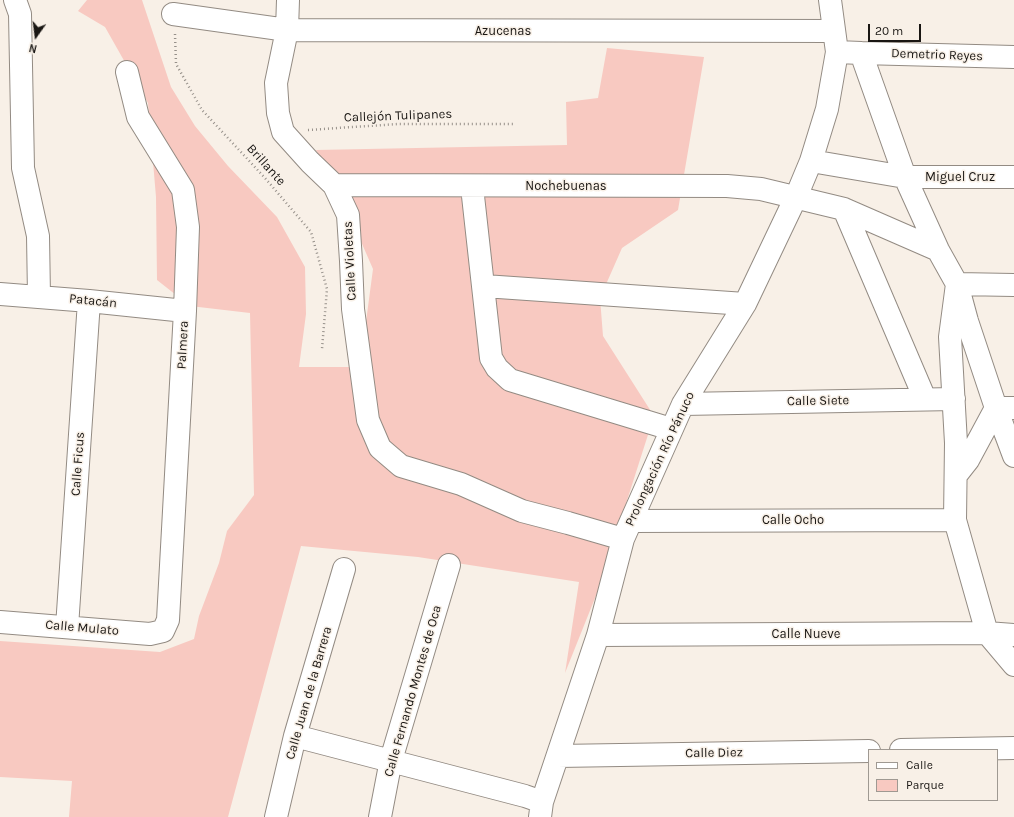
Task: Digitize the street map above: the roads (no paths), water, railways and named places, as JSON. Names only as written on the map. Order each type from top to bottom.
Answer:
[{"type":"street","points":[[15,0],[20,14],[23,168],[38,236],[39,296]]},
{"type":"street","name":"Calle Violetas","points":[[288,0],[287,30],[276,83],[278,113],[283,132],[310,162],[334,185],[348,215],[352,262],[353,309],[368,420],[380,448]]},
{"type":"street","name":"Prolongación Río Pánuco","points":[[541,810],[598,635],[627,530],[683,404],[745,304],[796,197],[811,161],[827,109],[836,42],[830,0]]},
{"type":"street","name":"Azucenas","points":[[173,14],[287,30],[836,42],[861,53]]},
{"type":"street","points":[[861,53],[905,177],[938,250],[957,284],[967,321],[1005,408],[1014,456]]},
{"type":"street","name":"Demetrio Reyes","points":[[861,53],[1014,58]]},
{"type":"street","name":"Palmera","points":[[126,72],[138,117],[183,190],[188,227],[185,311],[168,620],[163,631]]},
{"type":"street","name":"Miguel Cruz","points":[[811,161],[905,177],[1014,177]]},
{"type":"street","name":"Nochebuenas","points":[[334,185],[472,187],[727,186],[761,189],[844,209],[938,250]]},
{"type":"street","points":[[472,187],[491,358],[497,368],[510,380],[672,429]]},
{"type":"street","points":[[844,209],[925,399]]},
{"type":"street","points":[[957,284],[1014,285]]},
{"type":"street","points":[[957,284],[950,337],[957,474],[955,520],[987,632],[1014,665]]},
{"type":"street","points":[[484,286],[745,304]]},
{"type":"street","name":"Patacán","points":[[0,294],[89,300],[185,311]]},
{"type":"street","name":"Calle Ficus","points":[[67,626],[89,300]]},
{"type":"street","name":"Calle Siete","points":[[683,404],[954,399]]},
{"type":"street","points":[[957,474],[1005,408]]},
{"type":"street","name":"Calle Ocho","points":[[380,448],[402,466],[461,484],[522,511],[568,523],[627,530],[955,520]]},
{"type":"street","name":"Calle Fernando Montes de Oca","points":[[380,817],[391,760],[449,565]]},
{"type":"street","name":"Calle Juan de la Barrera","points":[[276,817],[295,736],[344,569]]},
{"type":"street","name":"Calle Mulato","points":[[0,622],[67,626],[150,634],[163,631]]},
{"type":"street","name":"Calle Nueve","points":[[598,635],[987,632],[1014,635]]},
{"type":"street","points":[[295,736],[525,796],[541,810]]},
{"type":"street","points":[[958,749],[1014,748]]},
{"type":"street","name":"Calle Diez","points":[[558,756],[868,751]]}]
